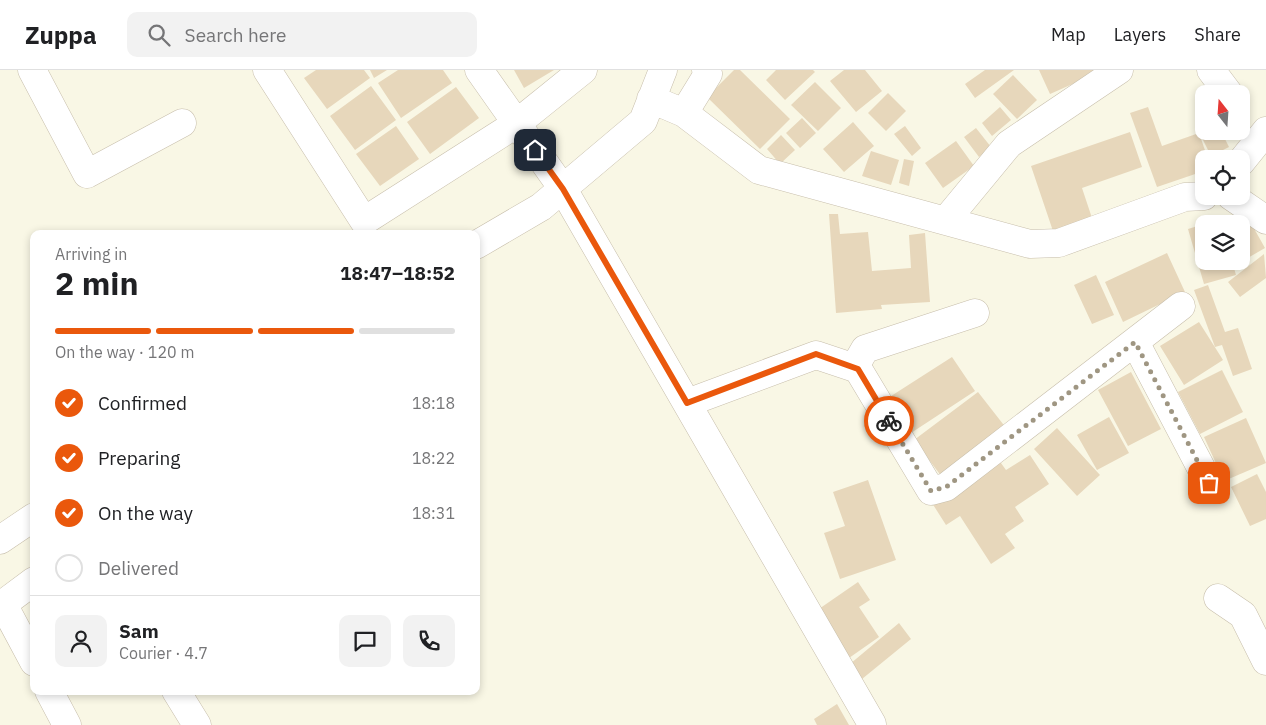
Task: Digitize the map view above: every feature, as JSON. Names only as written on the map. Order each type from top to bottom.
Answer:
[{"type":"street","points":[[32,70],[87,174],[182,123]]},
{"type":"street","points":[[267,70],[364,221],[516,124],[583,70]]},
{"type":"street","points":[[479,70],[563,189],[872,724]]},
{"type":"street","points":[[480,243],[541,207],[643,121],[663,70]]},
{"type":"street","points":[[947,219],[1009,144],[1119,70]]},
{"type":"street","points":[[1211,70],[1222,85]]},
{"type":"street","points":[[684,113],[709,71]]},
{"type":"street","points":[[651,99],[684,113],[759,170],[947,219],[1030,244],[1059,243],[1185,197],[1195,196]]},
{"type":"street","points":[[1250,151],[1266,131]]},
{"type":"street","points":[[1244,205],[1266,220]]},
{"type":"street","points":[[687,403],[816,354],[858,369],[931,491],[946,487],[1181,306]]},
{"type":"street","points":[[854,368],[865,349],[975,312]]},
{"type":"street","points":[[1135,342],[1209,483]]},
{"type":"street","points":[[0,540],[30,519]]},
{"type":"street","points":[[30,584],[2,601],[30,654]]},
{"type":"street","points":[[1218,598],[1243,615],[1266,661]]},
{"type":"street","points":[[51,695],[66,725]]},
{"type":"street","points":[[178,695],[197,725]]},
{"type":"building","points":[[316,70],[364,70],[370,78],[327,109],[304,78]]},
{"type":"building","points":[[370,70],[387,70],[374,78]]},
{"type":"building","points":[[398,70],[443,70],[452,83],[401,118],[378,83]]},
{"type":"building","points":[[514,70],[554,70],[524,88]]},
{"type":"building","points":[[734,70],[740,70],[790,119],[760,149],[707,97]]},
{"type":"building","points":[[776,70],[813,70],[815,72],[785,100],[766,80]]},
{"type":"building","points":[[844,70],[865,70],[882,91],[856,112],[830,81]]},
{"type":"building","points":[[985,70],[1014,70],[975,98],[965,84]]},
{"type":"building","points":[[1039,70],[1104,70],[1050,94]]},
{"type":"building","points":[[1013,75],[1037,100],[1017,119],[993,94]]},
{"type":"building","points":[[815,82],[841,108],[818,131],[791,105]]},
{"type":"building","points":[[371,86],[396,120],[355,150],[330,116]]},
{"type":"building","points":[[456,87],[479,118],[430,154],[407,122]]},
{"type":"building","points":[[888,93],[906,111],[886,131],[868,113]]},
{"type":"building","points":[[1000,107],[1011,120],[992,136],[982,123]]},
{"type":"building","points":[[1148,107],[1162,146],[1195,134],[1195,140],[1201,140],[1205,150],[1195,150],[1195,174],[1157,187],[1130,113]]},
{"type":"building","points":[[802,118],[816,133],[800,148],[786,133]]},
{"type":"building","points":[[853,122],[874,146],[844,172],[823,149]]},
{"type":"building","points":[[396,126],[419,159],[380,186],[356,154]]},
{"type":"building","points":[[905,126],[921,148],[912,156],[894,134]]},
{"type":"building","points":[[976,128],[991,147],[979,157],[964,137]]},
{"type":"building","points":[[1130,132],[1142,167],[1082,188],[1093,221],[1054,234],[1031,166]]},
{"type":"building","points":[[781,135],[795,150],[780,164],[767,149]]},
{"type":"building","points":[[1203,140],[1226,140],[1229,147],[1223,150],[1208,150]]},
{"type":"building","points":[[956,141],[974,166],[943,188],[925,163]]},
{"type":"building","points":[[871,151],[899,160],[891,185],[862,176]]},
{"type":"building","points":[[904,159],[914,161],[909,186],[899,183]]},
{"type":"building","points":[[1243,209],[1246,215],[1233,215]]},
{"type":"building","points":[[829,214],[838,214],[840,234],[868,232],[872,271],[911,268],[909,235],[925,233],[930,302],[881,305],[882,309],[836,313]]},
{"type":"building","points":[[1250,221],[1265,248],[1250,257]]},
{"type":"building","points":[[1195,227],[1195,253],[1188,229]]},
{"type":"building","points":[[1167,253],[1185,292],[1123,322],[1105,282]]},
{"type":"building","points":[[1264,254],[1266,278],[1240,297],[1228,282],[1243,270],[1250,270],[1250,265]]},
{"type":"building","points":[[1200,270],[1235,270],[1236,275],[1204,284]]},
{"type":"building","points":[[1096,275],[1114,315],[1092,324],[1074,285]]},
{"type":"building","points":[[1208,285],[1225,332],[1238,328],[1252,369],[1233,376],[1222,345],[1215,347],[1194,290]]},
{"type":"building","points":[[1199,322],[1223,360],[1184,385],[1160,346]]},
{"type":"building","points":[[952,357],[975,391],[911,433],[888,398]]},
{"type":"building","points":[[1222,370],[1243,412],[1200,434],[1178,392]]},
{"type":"building","points":[[1131,372],[1161,429],[1128,446],[1098,390]]},
{"type":"building","points":[[978,392],[1010,433],[945,481],[914,440]]},
{"type":"building","points":[[1109,417],[1129,453],[1097,470],[1077,435]]},
{"type":"building","points":[[1246,418],[1266,463],[1224,481],[1204,437]]},
{"type":"building","points":[[1057,428],[1100,475],[1077,496],[1034,449]]},
{"type":"building","points":[[1030,455],[1049,484],[1015,507],[1024,521],[1005,534],[1015,548],[991,564],[960,516],[946,525],[932,503],[998,459],[1006,470]]},
{"type":"building","points":[[1257,474],[1266,492],[1266,519],[1250,526],[1231,487]]},
{"type":"building","points":[[868,480],[896,560],[840,579],[824,533],[845,526],[833,492]]},
{"type":"building","points":[[858,582],[870,600],[859,607],[879,637],[849,658],[816,611]]},
{"type":"building","points":[[899,623],[911,639],[862,679],[850,664]]},
{"type":"building","points":[[837,704],[849,725],[817,725],[814,719]]},
{"type":"way so far","points":[[889,421],[931,491],[946,487],[1135,342],[1209,483]]},
{"type":"route","points":[[535,150],[563,189],[687,403],[816,354],[858,369],[889,421]]}]
